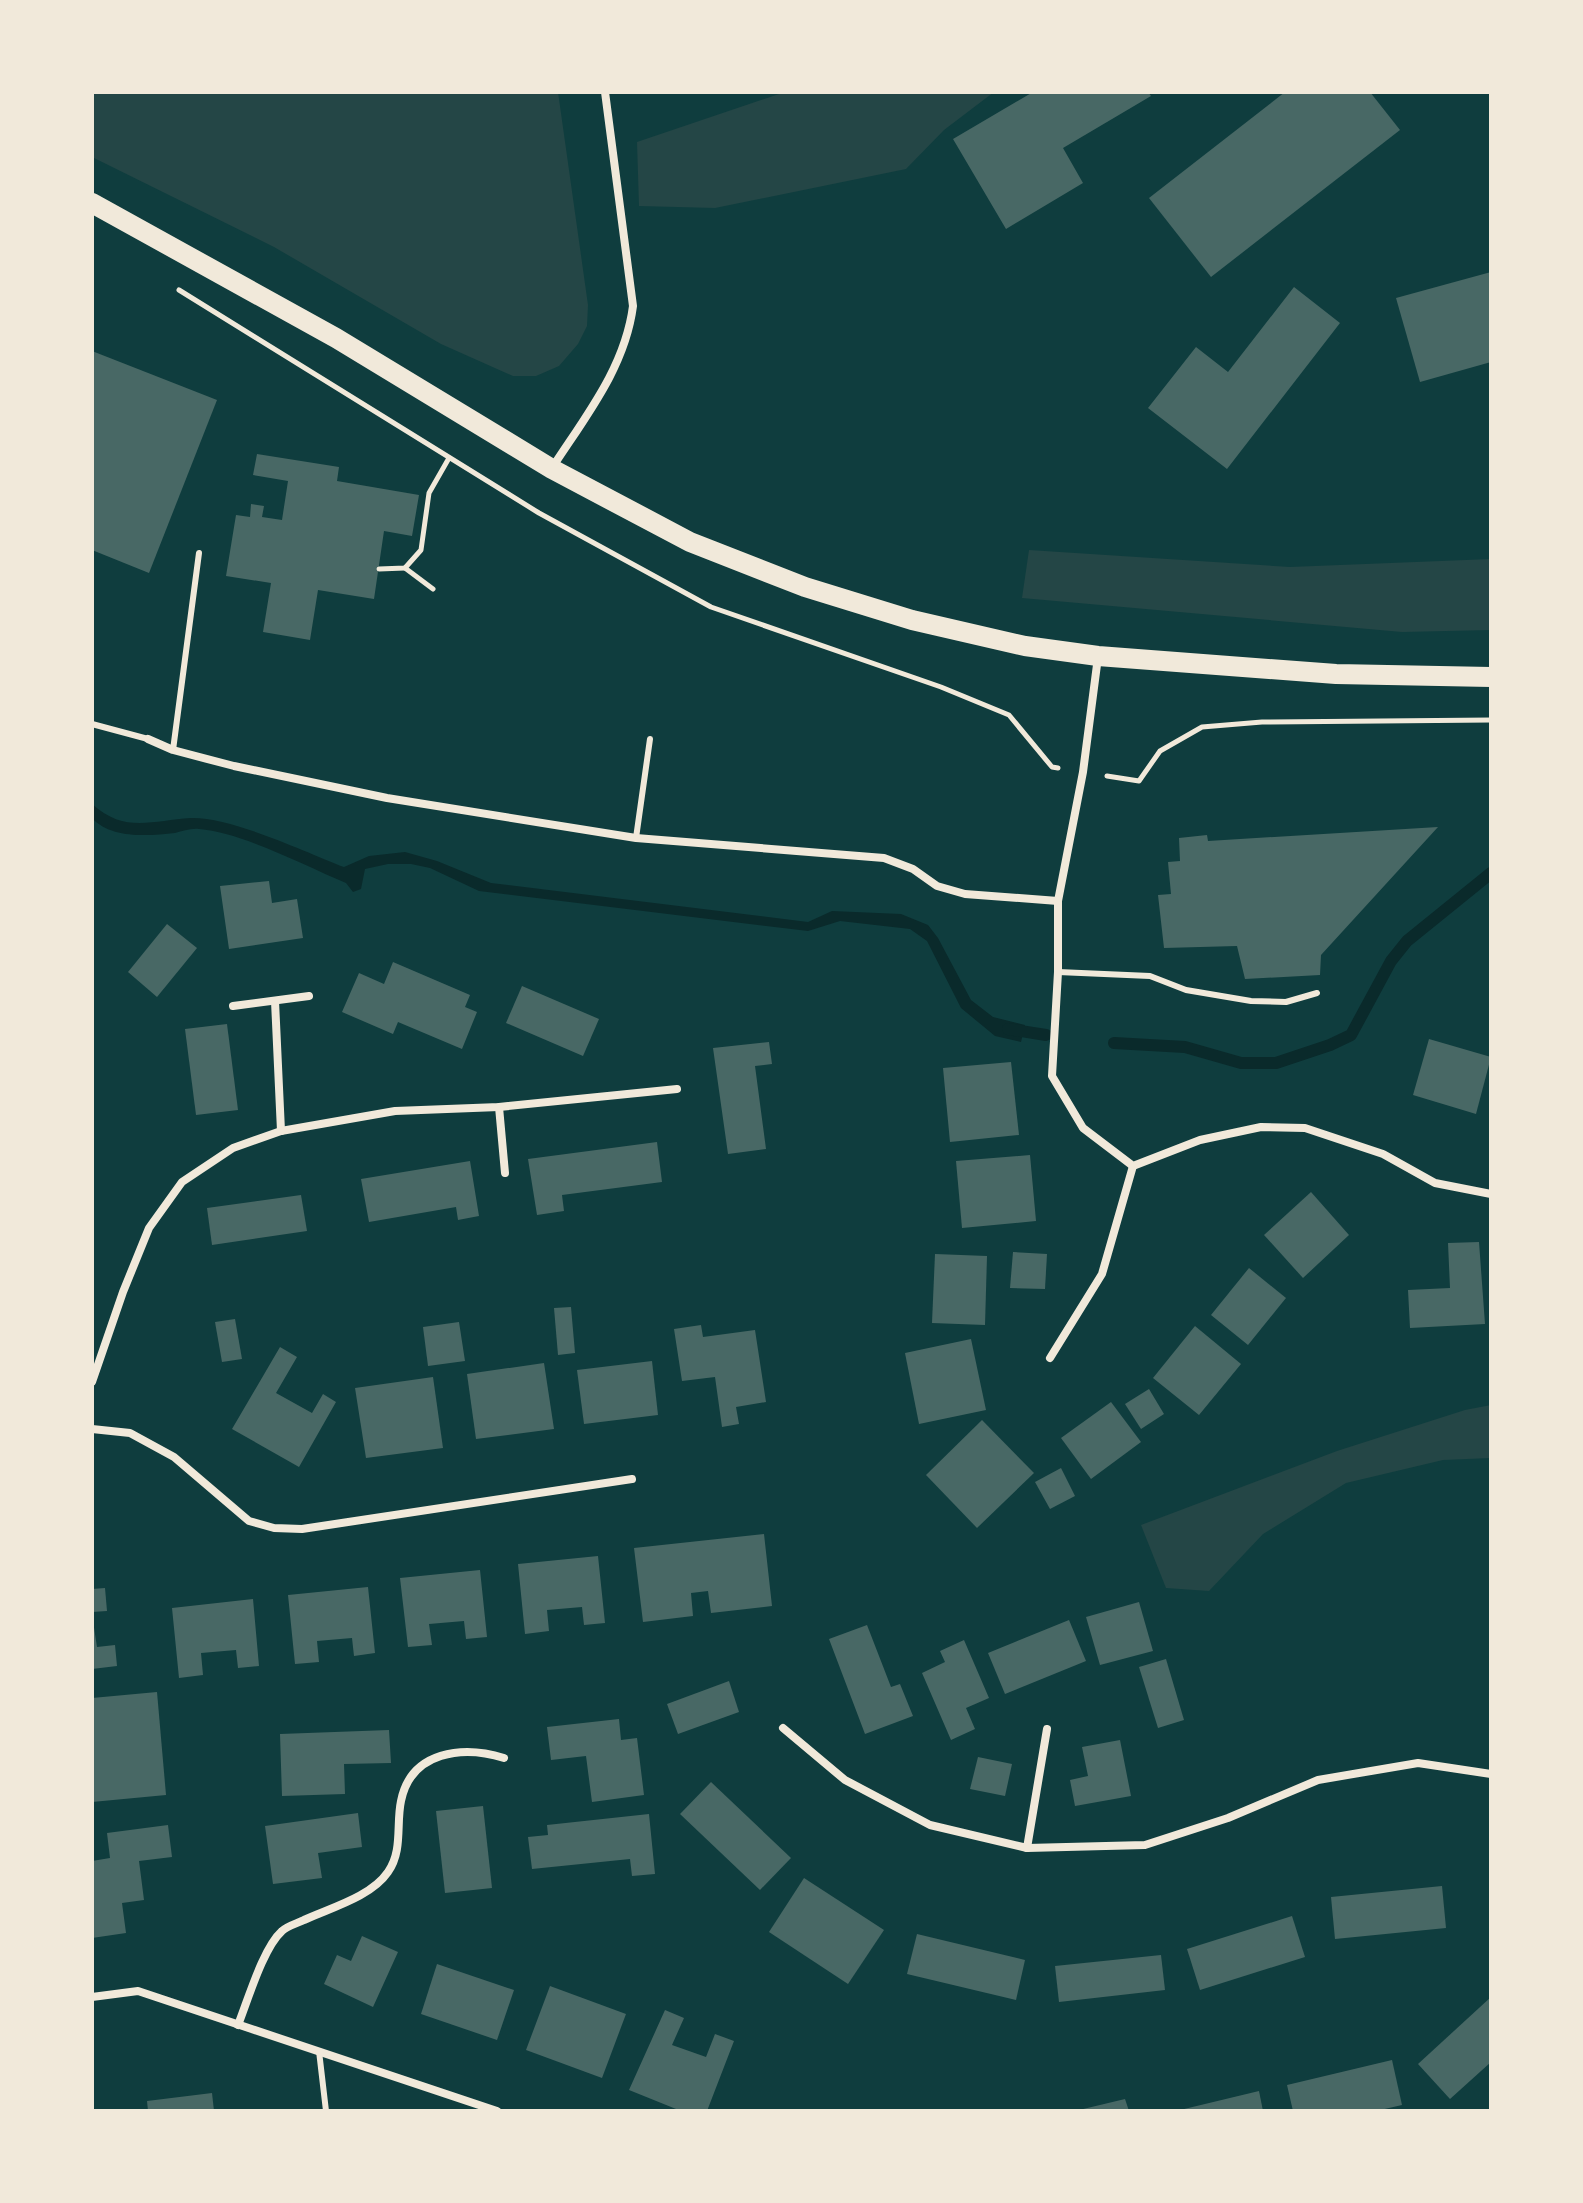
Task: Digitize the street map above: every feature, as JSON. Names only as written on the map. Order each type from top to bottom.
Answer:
[{"type":"main road","points":[[92,203],[336,338],[552,469],[690,542],[805,587],[926,624],[1025,646],[1098,656],[1336,674],[1491,677]]},
{"type":"street","points":[[552,469],[619,360],[630,330],[633,306],[605,92]]},
{"type":"street","points":[[1098,656],[1083,772],[1058,901],[1058,972],[1052,1076],[1083,1128],[1133,1166]]},
{"type":"street","points":[[148,739],[173,750],[387,798],[636,838],[884,858],[913,869],[937,886],[965,894],[1058,901]]},
{"type":"street","points":[[233,1006],[309,996]]},
{"type":"street","points":[[275,1001],[281,1131]]},
{"type":"street","points":[[92,1382],[149,1228],[182,1182],[233,1148],[281,1131],[395,1111],[499,1107],[677,1089]]},
{"type":"street","points":[[499,1107],[505,1173]]},
{"type":"street","points":[[1133,1166],[1200,1140],[1261,1127],[1305,1128],[1383,1154],[1435,1183],[1491,1194]]},
{"type":"street","points":[[1050,1358],[1102,1274],[1133,1166]]},
{"type":"street","points":[[92,1429],[130,1433],[174,1457],[249,1521],[274,1528],[302,1529],[632,1479]]},
{"type":"street","points":[[783,1728],[845,1780],[930,1825],[1027,1848],[1145,1845],[1228,1818],[1318,1780],[1418,1763],[1491,1774]]},
{"type":"street","points":[[1027,1848],[1047,1729]]},
{"type":"street","points":[[238,2025],[265,1957],[282,1931],[368,1890],[388,1872],[398,1848],[401,1798],[411,1775],[426,1761],[446,1752],[484,1752],[504,1758]]},
{"type":"street","points":[[92,1997],[138,1991],[497,2111]]},
{"type":"lane","points":[[173,750],[199,553]]},
{"type":"lane","points":[[92,724],[148,739]]},
{"type":"lane","points":[[636,838],[650,739]]},
{"type":"lane","points":[[1058,972],[1150,976],[1186,990],[1251,1001],[1286,1002],[1317,993]]},
{"type":"lane","points":[[319,2051],[326,2111]]},
{"type":"path","points":[[405,568],[421,550],[429,493],[449,458]]},
{"type":"path","points":[[379,569],[405,568],[433,589]]},
{"type":"shaded area","points":[[92,92],[558,92],[588,305],[587,326],[578,344],[559,366],[536,376],[513,376],[441,344],[274,247],[92,157]]},
{"type":"shaded area","points":[[785,92],[994,92],[944,130],[906,169],[715,208],[639,206],[637,142]]},
{"type":"shaded area","points":[[1029,550],[1290,567],[1491,559],[1491,630],[1402,632],[1022,598]]},
{"type":"shaded area","points":[[92,804],[116,819],[128,822],[191,818],[227,823],[344,867],[369,856],[405,852],[491,883],[808,922],[832,911],[901,914],[928,925],[971,1000],[993,1017],[1025,1025],[1021,1042],[995,1036],[961,1008],[927,941],[910,929],[840,921],[808,931],[479,891],[430,868],[411,864],[388,864],[365,869],[361,889],[353,892],[346,883],[293,859],[216,831],[193,829],[142,835],[109,830],[92,818]]},
{"type":"shaded area","points":[[1491,1405],[1491,1458],[1443,1460],[1346,1483],[1263,1534],[1209,1591],[1166,1588],[1141,1525],[1337,1451],[1465,1410]]},
{"type":"building","points":[[1033,92],[1148,92],[1151,96],[1063,148],[1083,183],[1006,229],[953,139]]},
{"type":"building","points":[[1285,92],[1370,92],[1400,130],[1211,277],[1149,198]]},
{"type":"building","points":[[1491,272],[1491,362],[1420,382],[1396,298]]},
{"type":"building","points":[[1294,287],[1340,323],[1227,469],[1148,408],[1196,347],[1228,372]]},
{"type":"building","points":[[92,351],[217,400],[149,573],[92,550]]},
{"type":"building","points":[[257,454],[339,467],[337,481],[419,495],[412,536],[384,531],[374,599],[318,590],[310,640],[263,632],[271,583],[226,576],[236,515],[250,517],[251,504],[264,506],[262,517],[282,520],[288,481],[253,475]]},
{"type":"building","points":[[1438,827],[1321,955],[1320,975],[1245,979],[1237,946],[1164,948],[1158,895],[1171,894],[1168,862],[1180,861],[1179,838],[1207,835],[1208,841]]},
{"type":"building","points":[[269,881],[272,903],[297,899],[303,938],[229,949],[220,886]]},
{"type":"building","points":[[167,924],[197,948],[157,997],[128,972]]},
{"type":"building","points":[[393,962],[470,995],[465,1007],[477,1012],[462,1049],[398,1022],[393,1034],[342,1012],[359,973],[384,984]]},
{"type":"building","points":[[522,986],[599,1019],[583,1056],[506,1023]]},
{"type":"building","points":[[227,1024],[238,1110],[196,1115],[185,1029]]},
{"type":"building","points":[[1429,1039],[1491,1057],[1476,1114],[1413,1095]]},
{"type":"building","points":[[769,1042],[772,1064],[755,1066],[766,1149],[728,1154],[713,1048]]},
{"type":"building","points":[[1011,1062],[1019,1135],[950,1142],[943,1068]]},
{"type":"building","points":[[657,1142],[662,1182],[562,1195],[564,1211],[537,1215],[528,1159]]},
{"type":"building","points":[[1030,1155],[1036,1221],[962,1228],[956,1161]]},
{"type":"building","points":[[470,1161],[479,1216],[458,1220],[456,1207],[369,1222],[361,1179]]},
{"type":"building","points":[[1311,1192],[1349,1235],[1303,1278],[1264,1235]]},
{"type":"building","points":[[301,1195],[307,1231],[212,1245],[207,1208]]},
{"type":"building","points":[[1479,1242],[1485,1324],[1410,1328],[1408,1290],[1450,1288],[1448,1243]]},
{"type":"building","points":[[1013,1252],[1047,1254],[1045,1289],[1010,1288]]},
{"type":"building","points":[[935,1254],[987,1256],[985,1325],[932,1323]]},
{"type":"building","points":[[1249,1268],[1286,1298],[1248,1345],[1211,1315]]},
{"type":"building","points":[[571,1307],[575,1353],[558,1355],[554,1308]]},
{"type":"building","points":[[235,1319],[242,1359],[222,1362],[215,1322]]},
{"type":"building","points":[[459,1322],[465,1361],[428,1366],[423,1327]]},
{"type":"building","points":[[701,1325],[703,1337],[755,1330],[766,1402],[736,1407],[739,1424],[722,1427],[715,1377],[682,1381],[674,1329]]},
{"type":"building","points":[[1195,1326],[1241,1364],[1199,1415],[1153,1378]]},
{"type":"building","points":[[971,1339],[986,1410],[919,1424],[905,1353]]},
{"type":"building","points":[[280,1347],[297,1357],[276,1393],[312,1413],[323,1394],[336,1402],[299,1467],[232,1429]]},
{"type":"building","points":[[652,1361],[658,1415],[584,1424],[577,1370]]},
{"type":"building","points":[[544,1363],[554,1429],[476,1439],[467,1374]]},
{"type":"building","points":[[433,1377],[443,1448],[366,1458],[355,1388]]},
{"type":"building","points":[[1149,1389],[1164,1414],[1141,1429],[1125,1404]]},
{"type":"building","points":[[1111,1402],[1141,1442],[1091,1479],[1061,1438]]},
{"type":"building","points":[[982,1420],[1034,1473],[977,1528],[926,1475]]},
{"type":"building","points":[[1061,1468],[1075,1496],[1050,1509],[1035,1482]]},
{"type":"building","points":[[764,1534],[772,1606],[711,1613],[708,1591],[691,1593],[693,1616],[643,1622],[634,1548]]},
{"type":"building","points":[[598,1556],[605,1623],[584,1625],[582,1607],[547,1610],[549,1631],[525,1634],[518,1564]]},
{"type":"building","points":[[480,1570],[487,1637],[466,1639],[464,1621],[429,1624],[432,1645],[408,1647],[400,1578]]},
{"type":"building","points":[[368,1587],[375,1653],[354,1656],[352,1638],[317,1641],[319,1662],[295,1664],[288,1595]]},
{"type":"building","points":[[105,1588],[107,1611],[92,1612],[92,1589]]},
{"type":"building","points":[[253,1599],[259,1666],[238,1668],[236,1650],[201,1653],[203,1675],[179,1678],[172,1608]]},
{"type":"building","points":[[1139,1602],[1153,1651],[1100,1665],[1086,1617]]},
{"type":"building","points":[[1069,1620],[1086,1661],[1005,1694],[988,1653]]},
{"type":"building","points":[[93,1621],[97,1647],[115,1645],[117,1666],[92,1669]]},
{"type":"building","points":[[867,1625],[891,1687],[900,1684],[913,1716],[865,1734],[829,1639]]},
{"type":"building","points":[[964,1640],[989,1698],[966,1708],[975,1729],[951,1740],[922,1673],[945,1662],[940,1651]]},
{"type":"building","points":[[1166,1659],[1184,1720],[1158,1728],[1139,1667]]},
{"type":"building","points":[[729,1681],[739,1712],[678,1734],[667,1704]]},
{"type":"building","points":[[157,1692],[166,1795],[92,1802],[92,1698]]},
{"type":"building","points":[[619,1719],[621,1740],[637,1738],[644,1795],[592,1802],[586,1756],[551,1760],[547,1727]]},
{"type":"building","points":[[389,1730],[391,1763],[344,1764],[345,1794],[282,1796],[280,1734]]},
{"type":"building","points":[[1120,1740],[1131,1796],[1075,1806],[1070,1780],[1088,1776],[1082,1747]]},
{"type":"building","points":[[978,1757],[1012,1764],[1005,1796],[970,1789]]},
{"type":"building","points":[[711,1782],[791,1858],[760,1890],[680,1814]]},
{"type":"building","points":[[483,1806],[492,1888],[445,1893],[436,1811]]},
{"type":"building","points":[[358,1813],[362,1847],[318,1853],[322,1878],[273,1884],[265,1826]]},
{"type":"building","points":[[649,1814],[655,1874],[632,1876],[630,1859],[532,1869],[528,1837],[548,1835],[547,1825]]},
{"type":"building","points":[[168,1825],[172,1857],[139,1861],[144,1900],[122,1903],[126,1933],[92,1938],[92,1861],[110,1858],[107,1833]]},
{"type":"building","points":[[804,1878],[884,1930],[848,1984],[769,1932]]},
{"type":"building","points":[[1442,1886],[1446,1928],[1335,1939],[1331,1897]]},
{"type":"building","points":[[1292,1916],[1305,1957],[1200,1990],[1187,1949]]},
{"type":"building","points":[[917,1934],[1025,1960],[1016,2000],[907,1974]]},
{"type":"building","points":[[362,1936],[398,1952],[373,2007],[324,1984],[337,1955],[351,1961]]},
{"type":"building","points":[[1161,1955],[1165,1990],[1059,2002],[1055,1966]]},
{"type":"building","points":[[437,1964],[514,1990],[497,2040],[421,2014]]},
{"type":"building","points":[[550,1986],[626,2014],[602,2078],[526,2050]]},
{"type":"building","points":[[1491,1997],[1491,2062],[1450,2099],[1418,2064]]},
{"type":"building","points":[[665,2010],[684,2018],[672,2045],[706,2057],[715,2034],[734,2041],[707,2111],[681,2111],[629,2090]]},
{"type":"building","points":[[1392,2060],[1402,2105],[1376,2111],[1293,2111],[1287,2085]]},
{"type":"building","points":[[1259,2091],[1263,2111],[1180,2110]]},
{"type":"building","points":[[212,2093],[214,2111],[148,2111],[147,2101]]},
{"type":"building","points":[[1125,2099],[1129,2111],[1079,2111],[1079,2110]]},
{"type":"waterway","points":[[1114,1043],[1185,1047],[1241,1063],[1276,1063],[1330,1045],[1351,1035],[1391,961],[1407,941],[1491,873]]},
{"type":"waterway","points":[[1008,1029],[1046,1035]]}]
